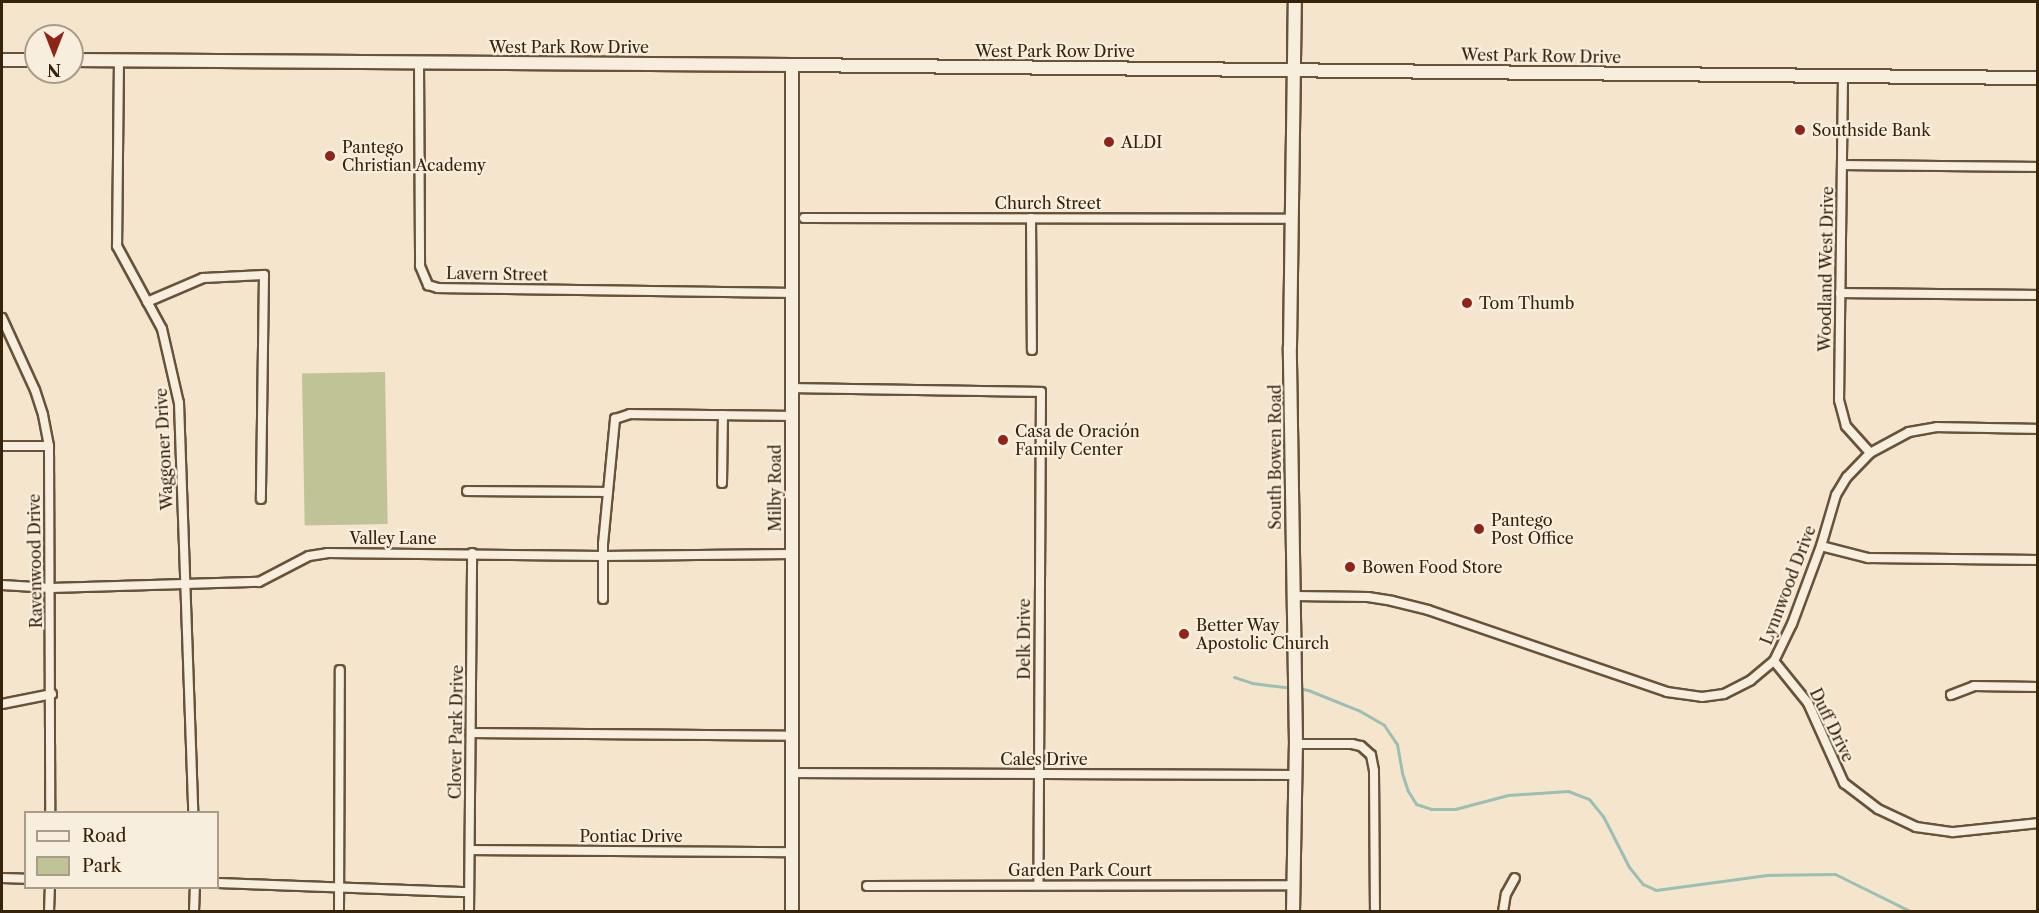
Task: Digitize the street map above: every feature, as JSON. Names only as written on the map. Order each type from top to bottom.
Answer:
[{"type":"main road","name":"South Bowen Road","points":[[1293,912],[1296,744],[1291,219],[1295,2]]},
{"type":"main road","points":[[2,60],[24,60]]},
{"type":"main road","name":"West Park Row Drive","points":[[84,60],[792,64],[2037,77]]},
{"type":"main road","name":"Milby Road","points":[[792,64],[792,912]]},
{"type":"street","name":"Waggoner Drive","points":[[120,60],[117,246],[162,329],[179,403],[193,811]]},
{"type":"street","name":"Lavern Street","points":[[419,62],[420,266],[428,285],[449,288],[792,293]]},
{"type":"street","name":"Woodland West Drive","points":[[1843,76],[1839,387],[1841,416],[1846,426],[1870,453]]},
{"type":"street","points":[[1843,165],[2037,167]]},
{"type":"street","name":"Church Street","points":[[804,218],[1291,219]]},
{"type":"street","points":[[1031,218],[1032,351]]},
{"type":"street","points":[[147,302],[203,278],[264,275],[261,499]]},
{"type":"street","points":[[1840,292],[2037,295]]},
{"type":"street","name":"Ravenwood Drive","points":[[2,318],[35,390],[44,415],[49,446],[52,694],[50,811]]},
{"type":"street","name":"Delk Drive","points":[[792,388],[1041,392],[1038,885]]},
{"type":"street","points":[[603,598],[603,555],[608,492],[614,423],[618,417],[645,414],[792,416]]},
{"type":"street","points":[[722,483],[723,415]]},
{"type":"street","name":"Lynnwood Drive","points":[[1294,596],[1368,597],[1428,610],[1670,693],[1702,697],[1724,694],[1750,680],[1774,661],[1792,624],[1821,546],[1836,495],[1856,466],[1870,453],[1910,432],[1937,427],[2037,429]]},
{"type":"street","points":[[2,446],[49,446]]},
{"type":"street","points":[[467,491],[608,492]]},
{"type":"street","points":[[1821,546],[1868,558],[2037,560]]},
{"type":"street","name":"Valley Lane","points":[[2,585],[51,588],[259,582],[309,556],[327,553],[792,554]]},
{"type":"street","name":"Clover Park Drive","points":[[469,912],[472,554]]},
{"type":"street","name":"Duff Drive","points":[[1774,661],[1808,703],[1844,783],[1878,809],[1916,827],[1953,832],[2037,823]]},
{"type":"street","points":[[339,912],[340,670]]},
{"type":"street","points":[[1951,695],[1974,686],[2037,687]]},
{"type":"street","points":[[2,704],[52,694]]},
{"type":"street","points":[[472,733],[792,736]]},
{"type":"street","points":[[1296,744],[1352,744],[1361,746],[1371,755],[1374,771],[1375,912]]},
{"type":"street","name":"Cales Drive","points":[[792,773],[1296,775]]},
{"type":"street","name":"Pontiac Drive","points":[[470,850],[792,852]]},
{"type":"street","points":[[2,878],[24,879]]},
{"type":"street","points":[[1503,912],[1506,894],[1515,878]]},
{"type":"street","points":[[219,883],[469,892]]},
{"type":"street","name":"Garden Park Court","points":[[867,886],[1294,885]]},
{"type":"street","points":[[49,912],[50,889]]},
{"type":"street","points":[[194,912],[195,889]]},
{"type":"green space","points":[[385,372],[388,524],[305,525],[302,373]]},
{"type":"waterway","points":[[1234,677],[1252,683],[1291,688]]},
{"type":"waterway","points":[[1298,688],[1360,711],[1384,725],[1397,744],[1402,773],[1408,791],[1416,804],[1431,809],[1455,809],[1508,795],[1568,791],[1589,799],[1603,816],[1629,867],[1643,884],[1656,890],[1767,875],[1835,874],[1912,912]]},
{"type":"place","name":"Southside Bank","points":[[1800,130]]},
{"type":"place","name":"ALDI","points":[[1109,142]]},
{"type":"place","name":"Pantego Christian Academy","points":[[330,156]]},
{"type":"place","name":"Tom Thumb","points":[[1467,303]]},
{"type":"place","name":"Casa de Oración Family Center","points":[[1003,440]]},
{"type":"place","name":"Pantego Post Office","points":[[1479,529]]},
{"type":"place","name":"Bowen Food Store","points":[[1350,567]]},
{"type":"place","name":"Better Way Apostolic Church","points":[[1184,634]]}]
